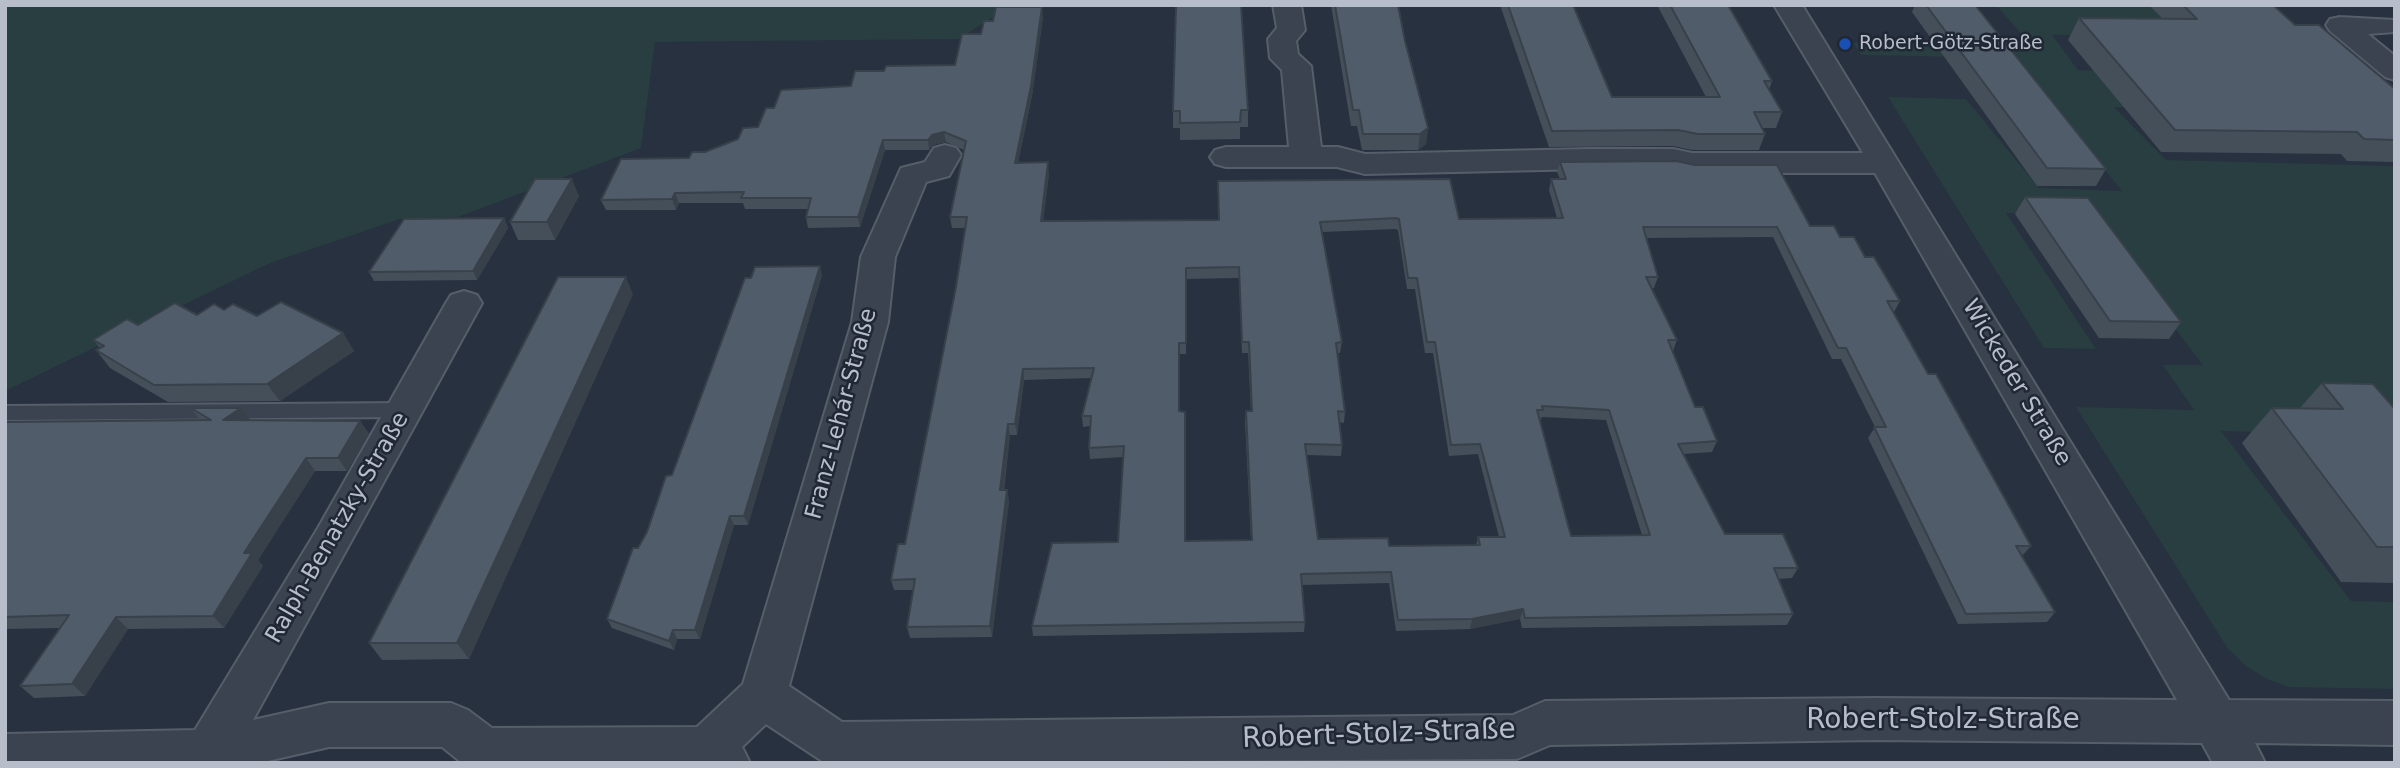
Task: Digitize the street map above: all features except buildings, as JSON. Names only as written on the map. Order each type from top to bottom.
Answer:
[{"type":"street","points":[[1287,5],[1291,30],[1282,39],[1284,58],[1297,66],[1306,158]]},
{"type":"street","name":"Wickeder Straße","points":[[1788,5],[2240,763]]},
{"type":"street","points":[[2386,26],[2340,25],[2395,71]]},
{"type":"street","name":"Franz-Lehár-Straße","points":[[763,695],[870,322],[878,257],[912,175],[938,169],[945,155]]},
{"type":"street","points":[[1226,157],[1338,158],[1365,164],[1588,159],[1673,159],[1692,163],[1884,163]]},
{"type":"street","name":"Ralph-Benatzky-Straße","points":[[209,752],[464,303]]},
{"type":"street","points":[[5,756],[209,752],[328,726],[451,725],[483,750],[716,756],[763,695]]},
{"type":"street","name":"Robert-Stolz-Straße","points":[[763,695],[825,753],[1517,737],[1545,723],[1876,719],[2395,723]]},
{"type":"lane","points":[[5,413],[405,410]]},
{"type":"green space","points":[[5,5],[1011,5],[959,39],[655,42],[641,148],[458,217],[400,219],[270,263],[5,391]]},
{"type":"green space","points":[[1996,5],[2167,5],[2201,34],[2052,35],[2078,70],[2245,75],[2304,111],[2114,107],[2166,160],[2395,166],[2395,289],[2391,290],[2395,294],[2395,437],[2346,406],[2271,410],[2288,433],[2221,431],[2351,601],[2395,602],[2395,689],[2289,687],[2267,679],[2246,666],[2228,649],[2076,407],[2194,410],[2163,365],[2203,365],[2089,216],[2006,213],[2096,349],[2044,348],[1888,97],[1966,99],[2039,188],[2122,191],[2029,77],[1960,57],[1861,55],[1853,43],[2031,45]]},
{"type":"place","name":"Robert-Götz-Straße","points":[[1845,44]]}]
